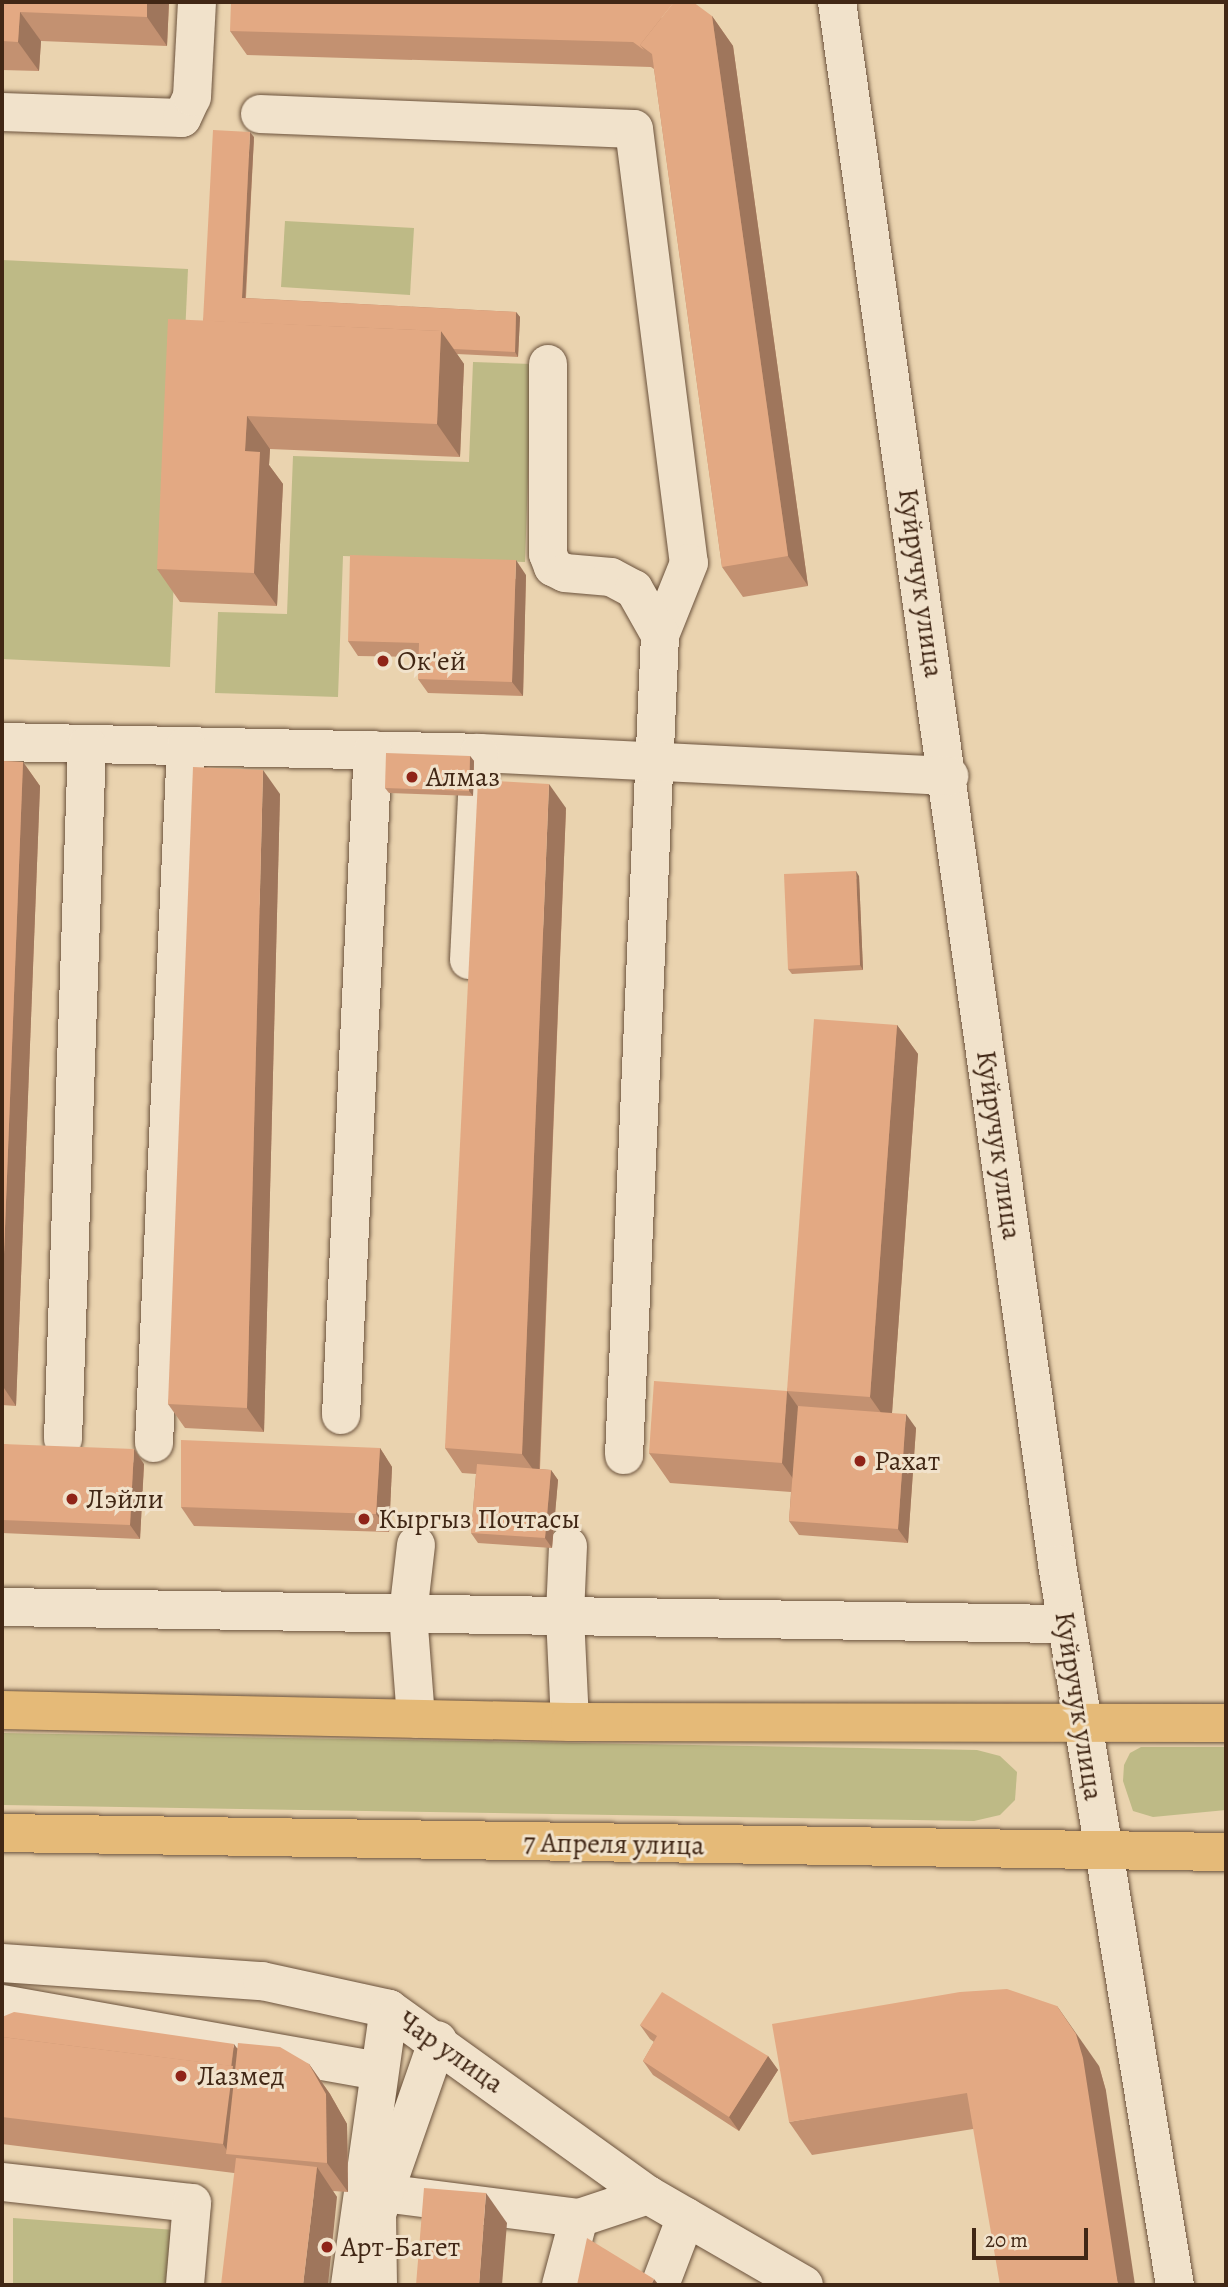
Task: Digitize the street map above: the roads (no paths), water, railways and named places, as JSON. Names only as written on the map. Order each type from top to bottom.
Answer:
[{"type":"main road","points":[[2,1710],[570,1722],[1226,1723]]},
{"type":"main road","name":"7 Апреля улица","points":[[2,1833],[1226,1852]]},
{"type":"street","points":[[2,113],[182,118],[192,97],[197,2]]},
{"type":"street","name":"Куйручук улица","points":[[837,2],[1066,1625],[1175,2285]]},
{"type":"street","points":[[260,114],[634,129],[689,563],[660,635],[652,759],[624,1455]]},
{"type":"street","points":[[548,364],[548,554],[553,567],[565,573],[611,577],[634,589],[660,635]]},
{"type":"street","points":[[2,743],[373,750],[652,759],[948,776]]},
{"type":"street","points":[[63,1439],[87,745]]},
{"type":"street","points":[[154,1444],[186,746]]},
{"type":"street","points":[[341,1415],[373,750]]},
{"type":"street","points":[[468,990],[478,753]]},
{"type":"street","points":[[416,1545],[408,1614],[416,1719]]},
{"type":"street","points":[[568,1546],[565,1616],[570,1722]]},
{"type":"street","points":[[2,1607],[1066,1625]]},
{"type":"street","name":"Чар улица","points":[[2,1963],[262,1981],[389,2009],[438,2040],[648,2194],[804,2285]]},
{"type":"street","points":[[2,2004],[378,2071]]},
{"type":"street","points":[[350,2285],[378,2071],[389,2009]]},
{"type":"street","points":[[378,2285],[377,2214],[438,2040]]},
{"type":"street","points":[[2,2182],[192,2203],[185,2285]]},
{"type":"street","points":[[383,2193],[579,2218],[648,2194]]},
{"type":"street","points":[[660,2285],[686,2217]]},
{"type":"street","points":[[561,2285],[579,2218]]},
{"type":"place","name":"Ок'ей","points":[[383,661]]},
{"type":"place","name":"Алмаз","points":[[412,777]]},
{"type":"place","name":"Рахат","points":[[860,1461]]},
{"type":"place","name":"Лэйли","points":[[72,1499]]},
{"type":"place","name":"Кыргыз Почтасы","points":[[364,1519]]},
{"type":"place","name":"Лазмед","points":[[181,2076]]},
{"type":"place","name":"Арт-Багет","points":[[327,2247]]}]
